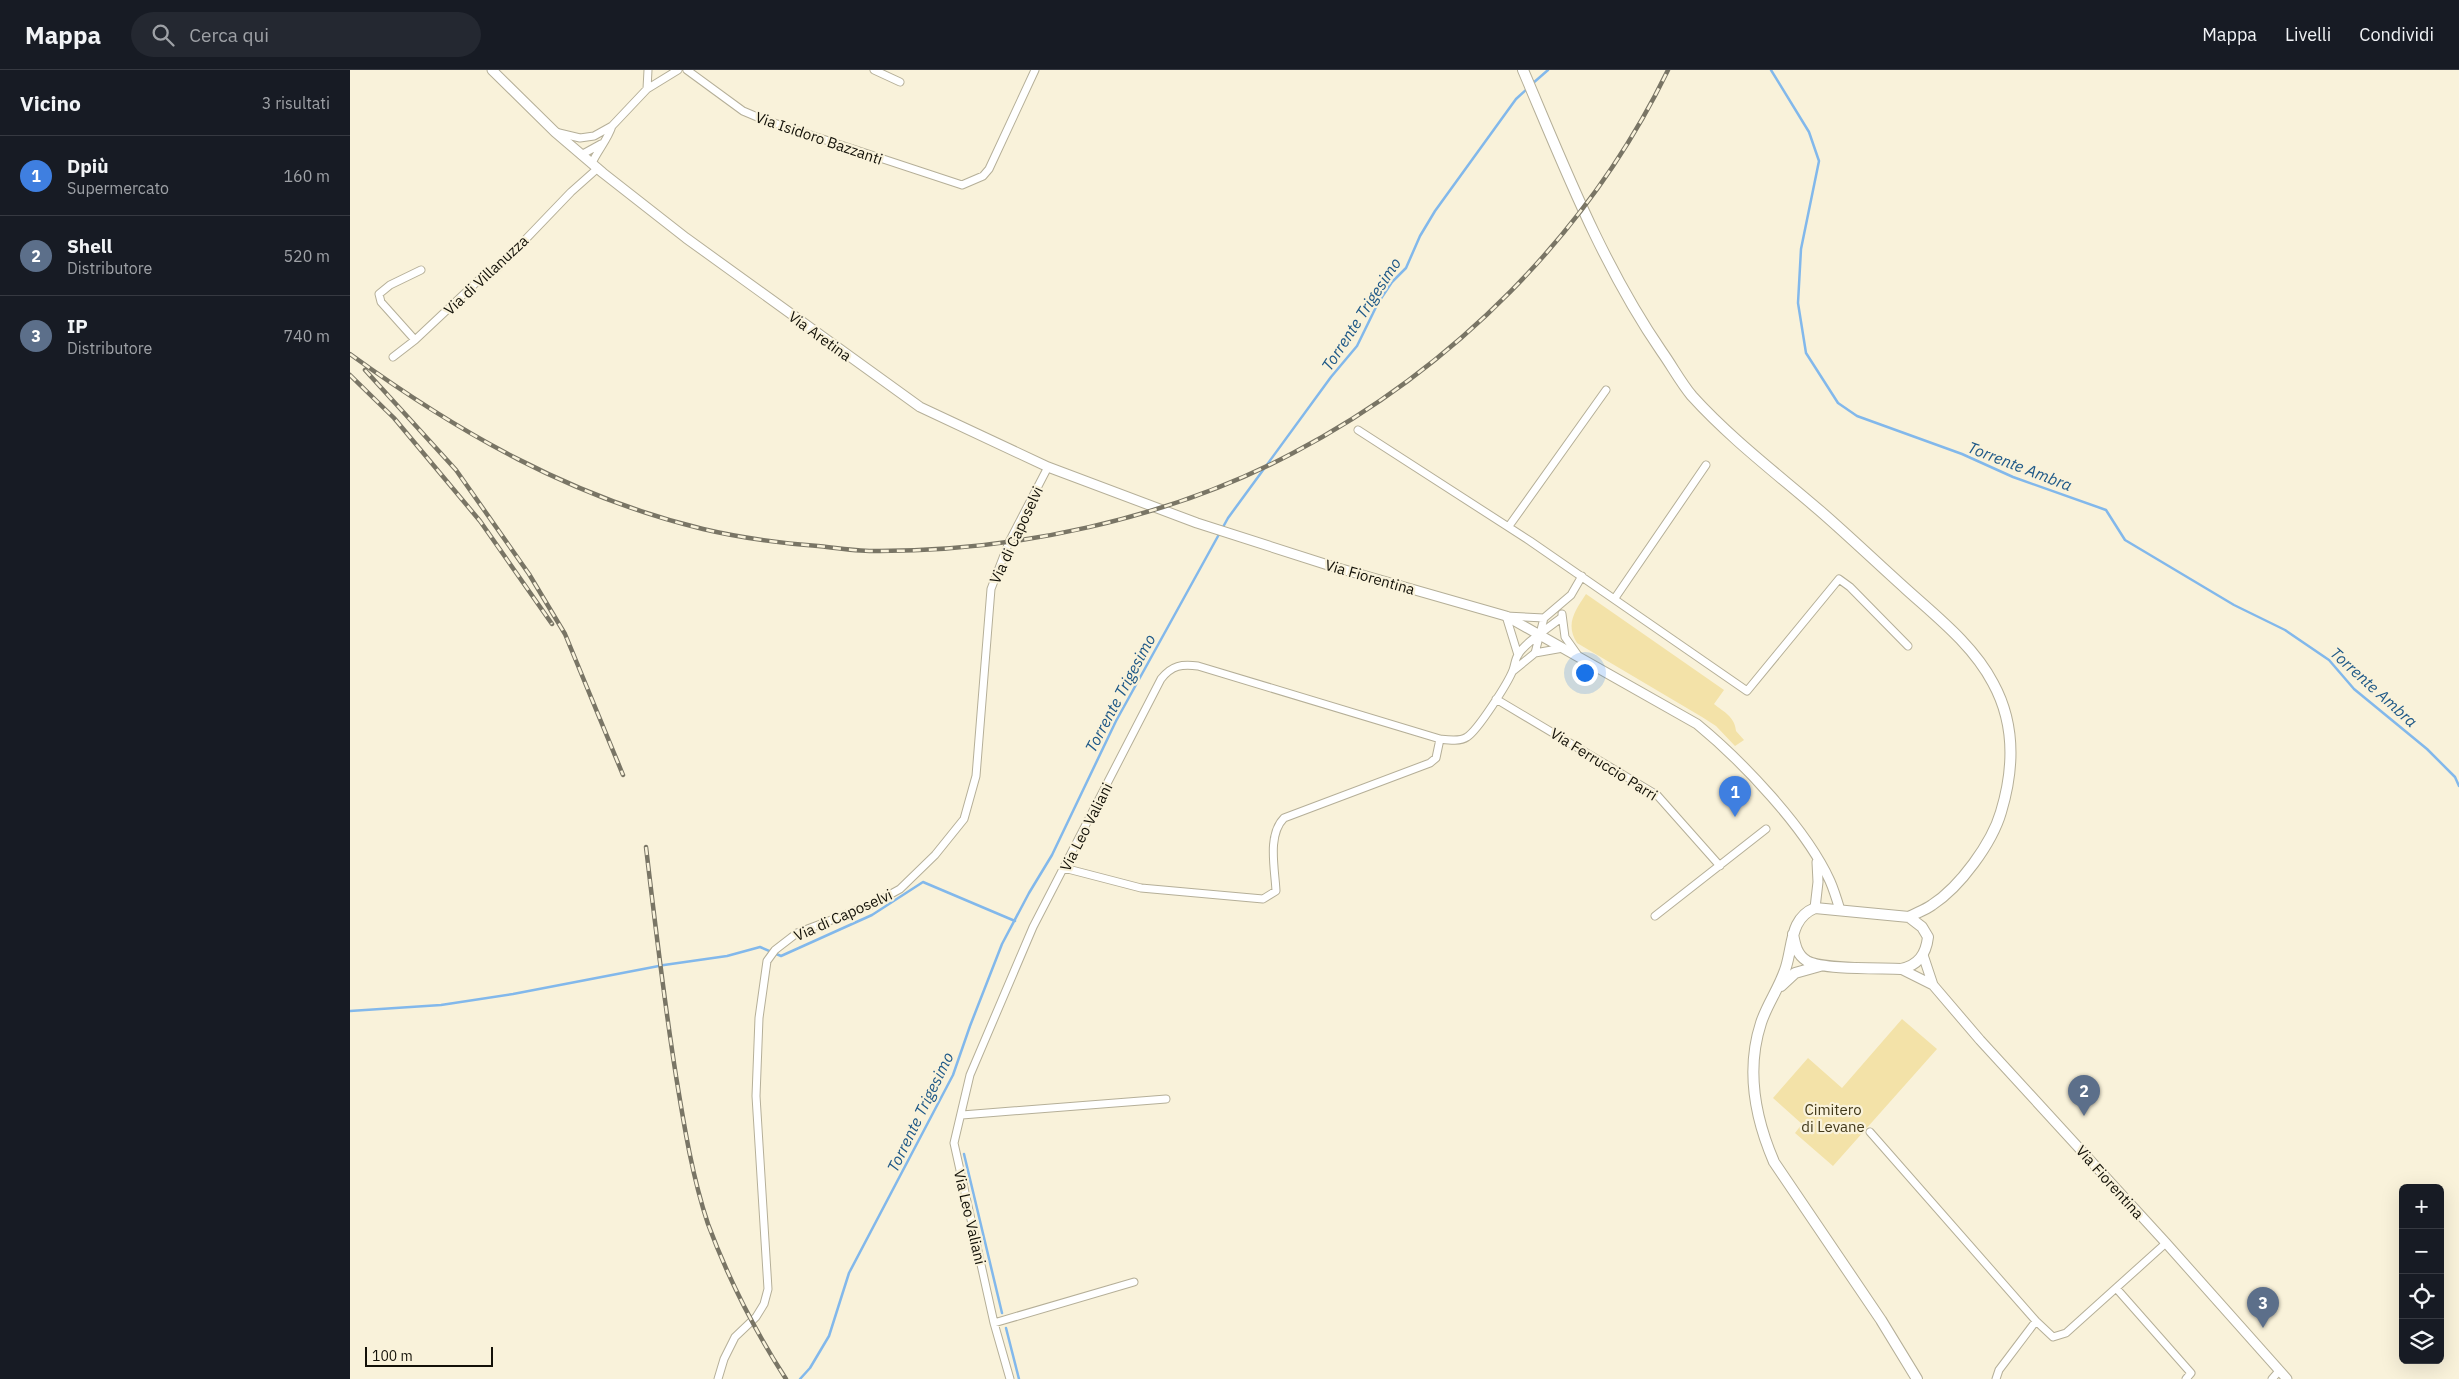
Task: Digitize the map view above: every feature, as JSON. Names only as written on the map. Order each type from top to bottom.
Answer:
[{"type":"main road","points":[[1523,70],[1603,252],[1647,331],[1691,395],[1751,453],[1820,510],[1944,623],[1975,656],[1993,683],[2004,713],[2011,746],[2009,787],[1997,826],[1977,858],[1949,892],[1932,905],[1909,917]]},
{"type":"main road","points":[[1918,1379],[1784,1178],[1763,1136],[1754,1085],[1753,1064],[1761,1021],[1778,988],[1786,967],[1793,934],[1800,917],[1815,908],[1840,910],[1909,917],[1922,927],[1932,905]]},
{"type":"main road","name":"Via Fiorentina","points":[[1922,927],[1928,937],[1923,955]]},
{"type":"main road","name":"Via Fiorentina","points":[[1793,934],[1795,947],[1802,957],[1816,965],[1901,970]]},
{"type":"main road","points":[[1901,970],[1913,966],[1923,955]]},
{"type":"main road","points":[[1778,988],[1794,973],[1825,965]]},
{"type":"street","name":"Via Aretina","points":[[492,70],[581,155],[686,238],[914,402],[974,433],[1048,467],[1197,523]]},
{"type":"street","points":[[647,89],[648,70]]},
{"type":"street","points":[[555,132],[580,138],[594,136],[612,126],[647,89],[678,70]]},
{"type":"street","name":"Via Isidoro Bazzanti","points":[[687,70],[750,114],[962,185],[983,176],[989,169],[1035,70]]},
{"type":"street","points":[[874,70],[900,82]]},
{"type":"street","points":[[595,165],[602,144],[610,134],[612,126]]},
{"type":"street","points":[[581,155],[594,136]]},
{"type":"street","points":[[581,155],[602,144]]},
{"type":"street","name":"Via di Villanuzza","points":[[393,357],[481,278],[499,267],[595,165]]},
{"type":"street","points":[[414,340],[381,302],[379,294],[396,282],[422,270]]},
{"type":"street","points":[[1508,526],[1606,390]]},
{"type":"street","points":[[1358,430],[1508,526],[1615,598],[1747,691],[1839,579],[1850,587],[1908,646]]},
{"type":"street","points":[[1615,598],[1706,465]]},
{"type":"street","name":"Via di Caposelvi","points":[[718,1379],[724,1359],[735,1337],[756,1317],[764,1304],[768,1289],[756,1096],[759,1018],[767,961],[774,950],[797,933],[871,905],[900,889],[935,855],[964,819],[976,776],[991,588],[1009,542],[1048,467]]},
{"type":"street","name":"Via Fiorentina","points":[[1197,523],[1331,566],[1506,616],[1566,648],[1697,724],[1724,747],[1798,829],[1830,881],[1840,910]]},
{"type":"street","points":[[1518,655],[1506,616],[1544,618],[1562,604],[1582,576]]},
{"type":"street","points":[[1562,604],[1565,637],[1576,654]]},
{"type":"street","name":"Via Leo Valiani","points":[[1010,1379],[994,1323],[954,1152],[954,1143],[970,1075],[1033,927],[1166,672],[1178,665],[1198,666],[1440,740],[1453,741],[1466,738],[1496,699],[1513,671],[1518,655],[1528,642],[1541,635],[1562,617]]},
{"type":"street","points":[[1534,653],[1541,635],[1544,618]]},
{"type":"street","points":[[1513,671],[1534,653],[1566,648]]},
{"type":"street","name":"Via Ferruccio Parri","points":[[1496,699],[1657,795],[1720,866]]},
{"type":"street","points":[[1064,868],[1141,888],[1263,899],[1276,891],[1274,836],[1277,825],[1284,818],[1430,764],[1436,758],[1440,740]]},
{"type":"street","points":[[1655,916],[1766,828]]},
{"type":"street","points":[[1815,908],[1818,882],[1817,859]]},
{"type":"street","name":"Via Fiorentina","points":[[1923,955],[1933,985],[1980,1040],[2286,1379]]},
{"type":"street","name":"Via Fiorentina","points":[[1901,970],[1933,985]]},
{"type":"street","points":[[962,1114],[1166,1099]]},
{"type":"street","points":[[1870,1132],[2053,1337],[2060,1336],[2166,1244]]},
{"type":"street","points":[[994,1323],[1134,1282]]},
{"type":"street","points":[[2116,1288],[2191,1373],[2186,1379]]},
{"type":"street","points":[[1996,1379],[1999,1370],[2036,1320]]},
{"type":"street","points":[[2272,1379],[2279,1371]]},
{"type":"green space","points":[[1586,594],[1724,690],[1714,704],[1731,718],[1736,731],[1744,740],[1735,746],[1716,726],[1577,643],[1572,630],[1573,618]]},
{"type":"green space","name":"Cimitero di Levane","points":[[1902,1019],[1937,1049],[1833,1166],[1795,1133],[1802,1124],[1773,1098],[1808,1058],[1842,1088]]},
{"type":"waterway","name":"Torrente Trigesimo","points":[[1532,84],[1548,70]]},
{"type":"waterway","name":"Torrente Ambra","points":[[1771,70],[1809,132],[1819,161],[1801,249],[1798,303],[1806,353],[1838,403],[1857,416],[1962,454],[2013,477],[2106,510],[2125,540],[2234,605],[2285,630],[2329,660],[2354,689],[2427,749],[2455,777],[2459,786]]},
{"type":"waterway","name":"Torrente Trigesimo","points":[[800,1379],[810,1368],[829,1336],[849,1273],[953,1075],[1002,944],[1052,855],[1116,721],[1228,518],[1331,377],[1357,346],[1378,303],[1392,282],[1406,268],[1420,236],[1435,211],[1516,99],[1528,88]]},
{"type":"waterway","points":[[350,1011],[441,1005],[513,994],[664,965],[727,956],[760,947],[781,956],[872,915],[923,882],[1015,921]]},
{"type":"waterway","points":[[964,1154],[1002,1313]]},
{"type":"waterway","points":[[1006,1328],[1019,1379]]},
{"type":"railway","points":[[350,354],[433,410],[475,436],[518,459],[607,499],[654,516],[703,529],[775,542],[873,551],[926,550],[981,545],[1035,538],[1089,527],[1142,513],[1194,496],[1245,476],[1293,453],[1352,419],[1408,381],[1461,338],[1511,291],[1557,241],[1599,187],[1636,130],[1668,70]]},
{"type":"railway","points":[[365,370],[456,470],[529,574],[565,634],[623,775]]},
{"type":"railway","points":[[350,375],[394,418],[480,521],[552,624]]},
{"type":"railway","points":[[646,847],[672,1047],[685,1132],[697,1188],[708,1224],[733,1284],[753,1323],[786,1379]]},
{"type":"place","name":"Dpiù","points":[[1735,817]]},
{"type":"place","name":"Shell","points":[[2084,1116]]},
{"type":"place","name":"IP","points":[[2263,1328]]}]
